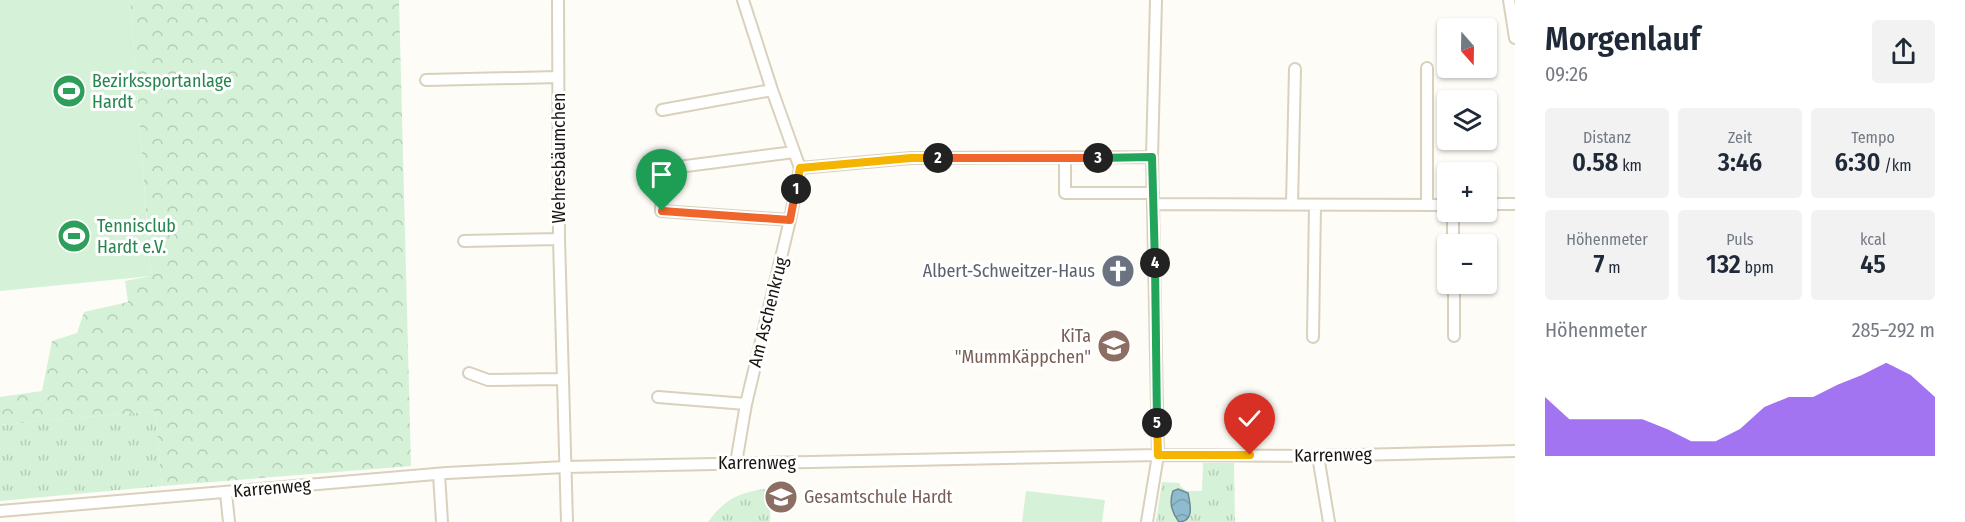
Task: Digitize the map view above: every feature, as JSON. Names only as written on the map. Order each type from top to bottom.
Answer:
[{"type":"street","name":"Wehresbäumchen","points":[[558,0],[559,239],[567,522]]},
{"type":"street","points":[[743,0],[771,90],[800,168],[911,158],[1152,157]]},
{"type":"street","points":[[1147,522],[1158,455],[1152,157],[1156,0]]},
{"type":"street","points":[[1509,0],[1515,38]]},
{"type":"street","points":[[1427,68],[1427,204]]},
{"type":"street","points":[[1292,204],[1295,69]]},
{"type":"street","name":"Wehresbäumchen","points":[[426,80],[558,77]]},
{"type":"street","points":[[662,110],[771,90]]},
{"type":"street","points":[[790,220],[662,211],[663,169],[794,152]]},
{"type":"street","points":[[1065,158],[1065,193],[1315,205],[1437,204]]},
{"type":"street","name":"Am Aschenkrug","points":[[736,463],[746,404],[790,220],[800,168]]},
{"type":"street","points":[[1497,204],[1515,204]]},
{"type":"street","points":[[1313,337],[1315,205]]},
{"type":"street","name":"Wehresbäumchen","points":[[464,241],[559,239]]},
{"type":"street","points":[[1454,294],[1454,336]]},
{"type":"street","points":[[470,373],[488,380],[562,379]]},
{"type":"street","points":[[658,397],[746,404]]},
{"type":"street","name":"Karrenweg","points":[[0,511],[439,474],[565,467],[1158,455],[1318,456],[1515,451]]},
{"type":"street","points":[[1318,456],[1329,522]]},
{"type":"street","points":[[439,474],[442,522]]},
{"type":"street","points":[[226,493],[229,522]]},
{"type":"green space","name":"Bezirkssportanlage Hardt","points":[[0,0],[130,0],[151,276],[0,291]]},
{"type":"green space","points":[[130,0],[399,0],[411,466],[162,486],[155,411],[0,425],[0,397],[42,391],[52,341],[77,333],[84,312],[128,302],[125,281],[151,276]]},
{"type":"green space","points":[[155,411],[162,486],[0,501],[0,425]]},
{"type":"green space","points":[[1203,463],[1234,463],[1235,522],[1184,522],[1187,520],[1170,499],[1174,515],[1179,522],[1156,522],[1162,482],[1180,483],[1180,486],[1187,491],[1202,491]]},
{"type":"green space","points":[[771,488],[770,522],[708,522],[721,507],[735,497],[751,491]]},
{"type":"green space","points":[[1026,491],[1105,500],[1102,522],[1022,522]]},
{"type":"water","points":[[1178,489],[1188,493],[1190,507],[1187,519],[1179,522],[1171,503],[1173,491]]},
{"type":"place","name":"Bezirkssportanlage Hardt","points":[[69,91]]},
{"type":"place","name":"Tennisclub Hardt e.V.","points":[[74,236]]},
{"type":"place","name":"Albert-Schweitzer-Haus","points":[[1118,271]]},
{"type":"place","name":"KiTa \"MummKäppchen\"","points":[[1114,346]]},
{"type":"place","name":"Gesamtschule Hardt","points":[[781,497]]},
{"type":"route","points":[[662,211],[790,220],[800,168],[911,158],[1152,157],[1158,455],[1250,455]]}]
